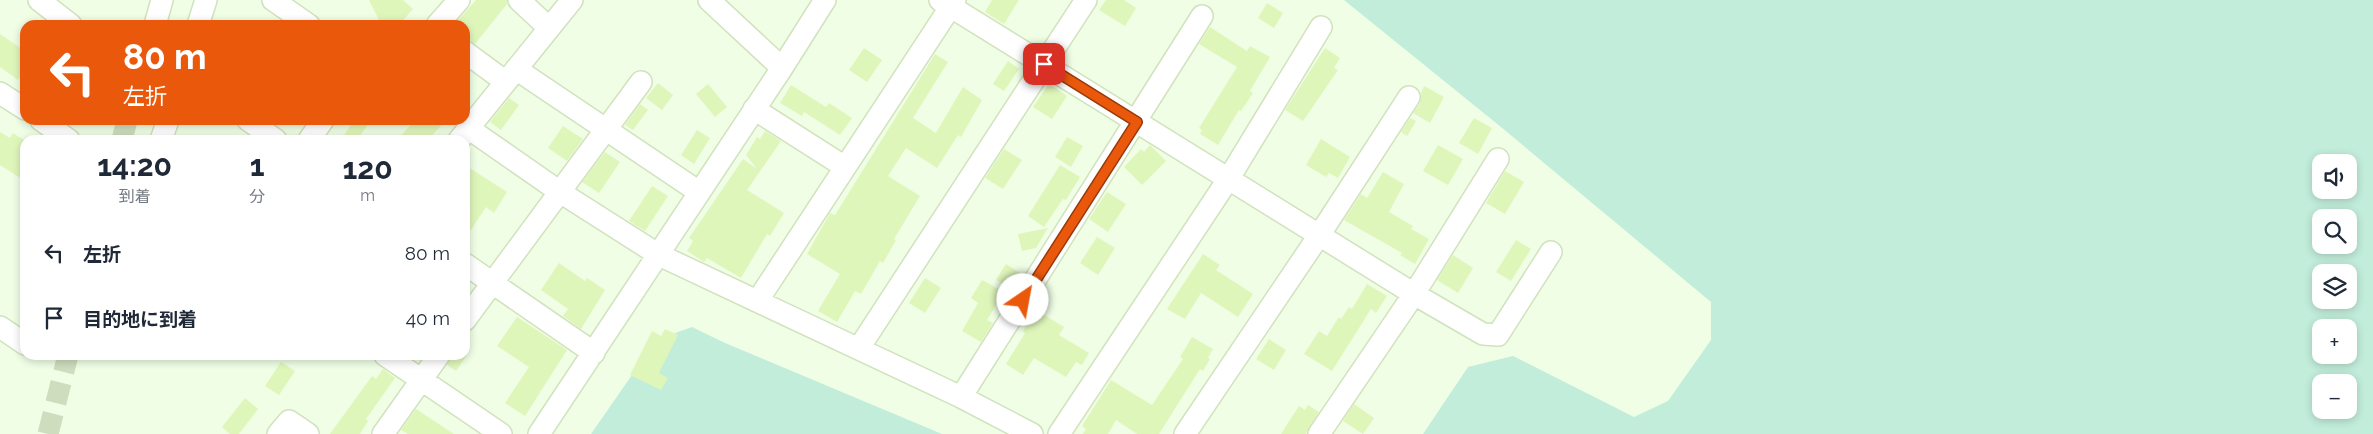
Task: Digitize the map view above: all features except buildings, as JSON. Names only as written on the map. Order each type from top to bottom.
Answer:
[{"type":"street","points":[[39,0],[65,20]]},
{"type":"street","points":[[156,20],[162,0]]},
{"type":"street","points":[[200,20],[206,0]]},
{"type":"street","points":[[273,0],[302,20]]},
{"type":"street","points":[[441,20],[459,0]]},
{"type":"street","points":[[519,0],[549,28]]},
{"type":"street","points":[[463,134],[572,0]]},
{"type":"street","points":[[709,0],[782,68]]},
{"type":"street","points":[[539,434],[659,255],[698,192],[782,68],[825,0]]},
{"type":"street","points":[[860,348],[1086,0]]},
{"type":"street","points":[[758,300],[845,167],[948,2],[1044,64],[1414,294],[1483,334],[1498,335],[1551,252]]},
{"type":"street","points":[[960,397],[1137,122],[1202,16]]},
{"type":"street","points":[[1059,434],[1230,178],[1321,27]]},
{"type":"street","points":[[470,54],[511,75],[606,129],[698,192]]},
{"type":"street","points":[[470,313],[642,82]]},
{"type":"street","points":[[0,93],[20,106]]},
{"type":"street","points":[[1185,434],[1320,234],[1409,97]]},
{"type":"street","points":[[754,109],[845,167]]},
{"type":"street","points":[[49,125],[62,135]]},
{"type":"street","points":[[255,125],[269,135]]},
{"type":"street","points":[[470,138],[560,192],[659,255],[860,348],[1032,434]]},
{"type":"street","points":[[1319,434],[1414,294],[1498,159]]},
{"type":"street","points":[[470,267],[594,353]]},
{"type":"street","points":[[0,327],[20,341]]},
{"type":"street","points":[[393,360],[501,434]]},
{"type":"street","points":[[383,434],[435,360]]},
{"type":"street","points":[[278,434],[289,422],[308,434]]},
{"type":"green space","points":[[1344,0],[2373,0],[2373,434],[1423,434],[1468,367],[1513,356],[1634,417],[1668,401],[1711,340],[1711,302],[1501,127]]},
{"type":"green space","points":[[692,327],[725,343],[942,434],[591,434],[641,362],[667,336]]},
{"type":"tunnel","points":[[123,135],[126,125]]},
{"type":"tunnel","points":[[48,434],[67,360]]},
{"type":"route","points":[[1023,300],[1137,122],[1044,64]]}]
